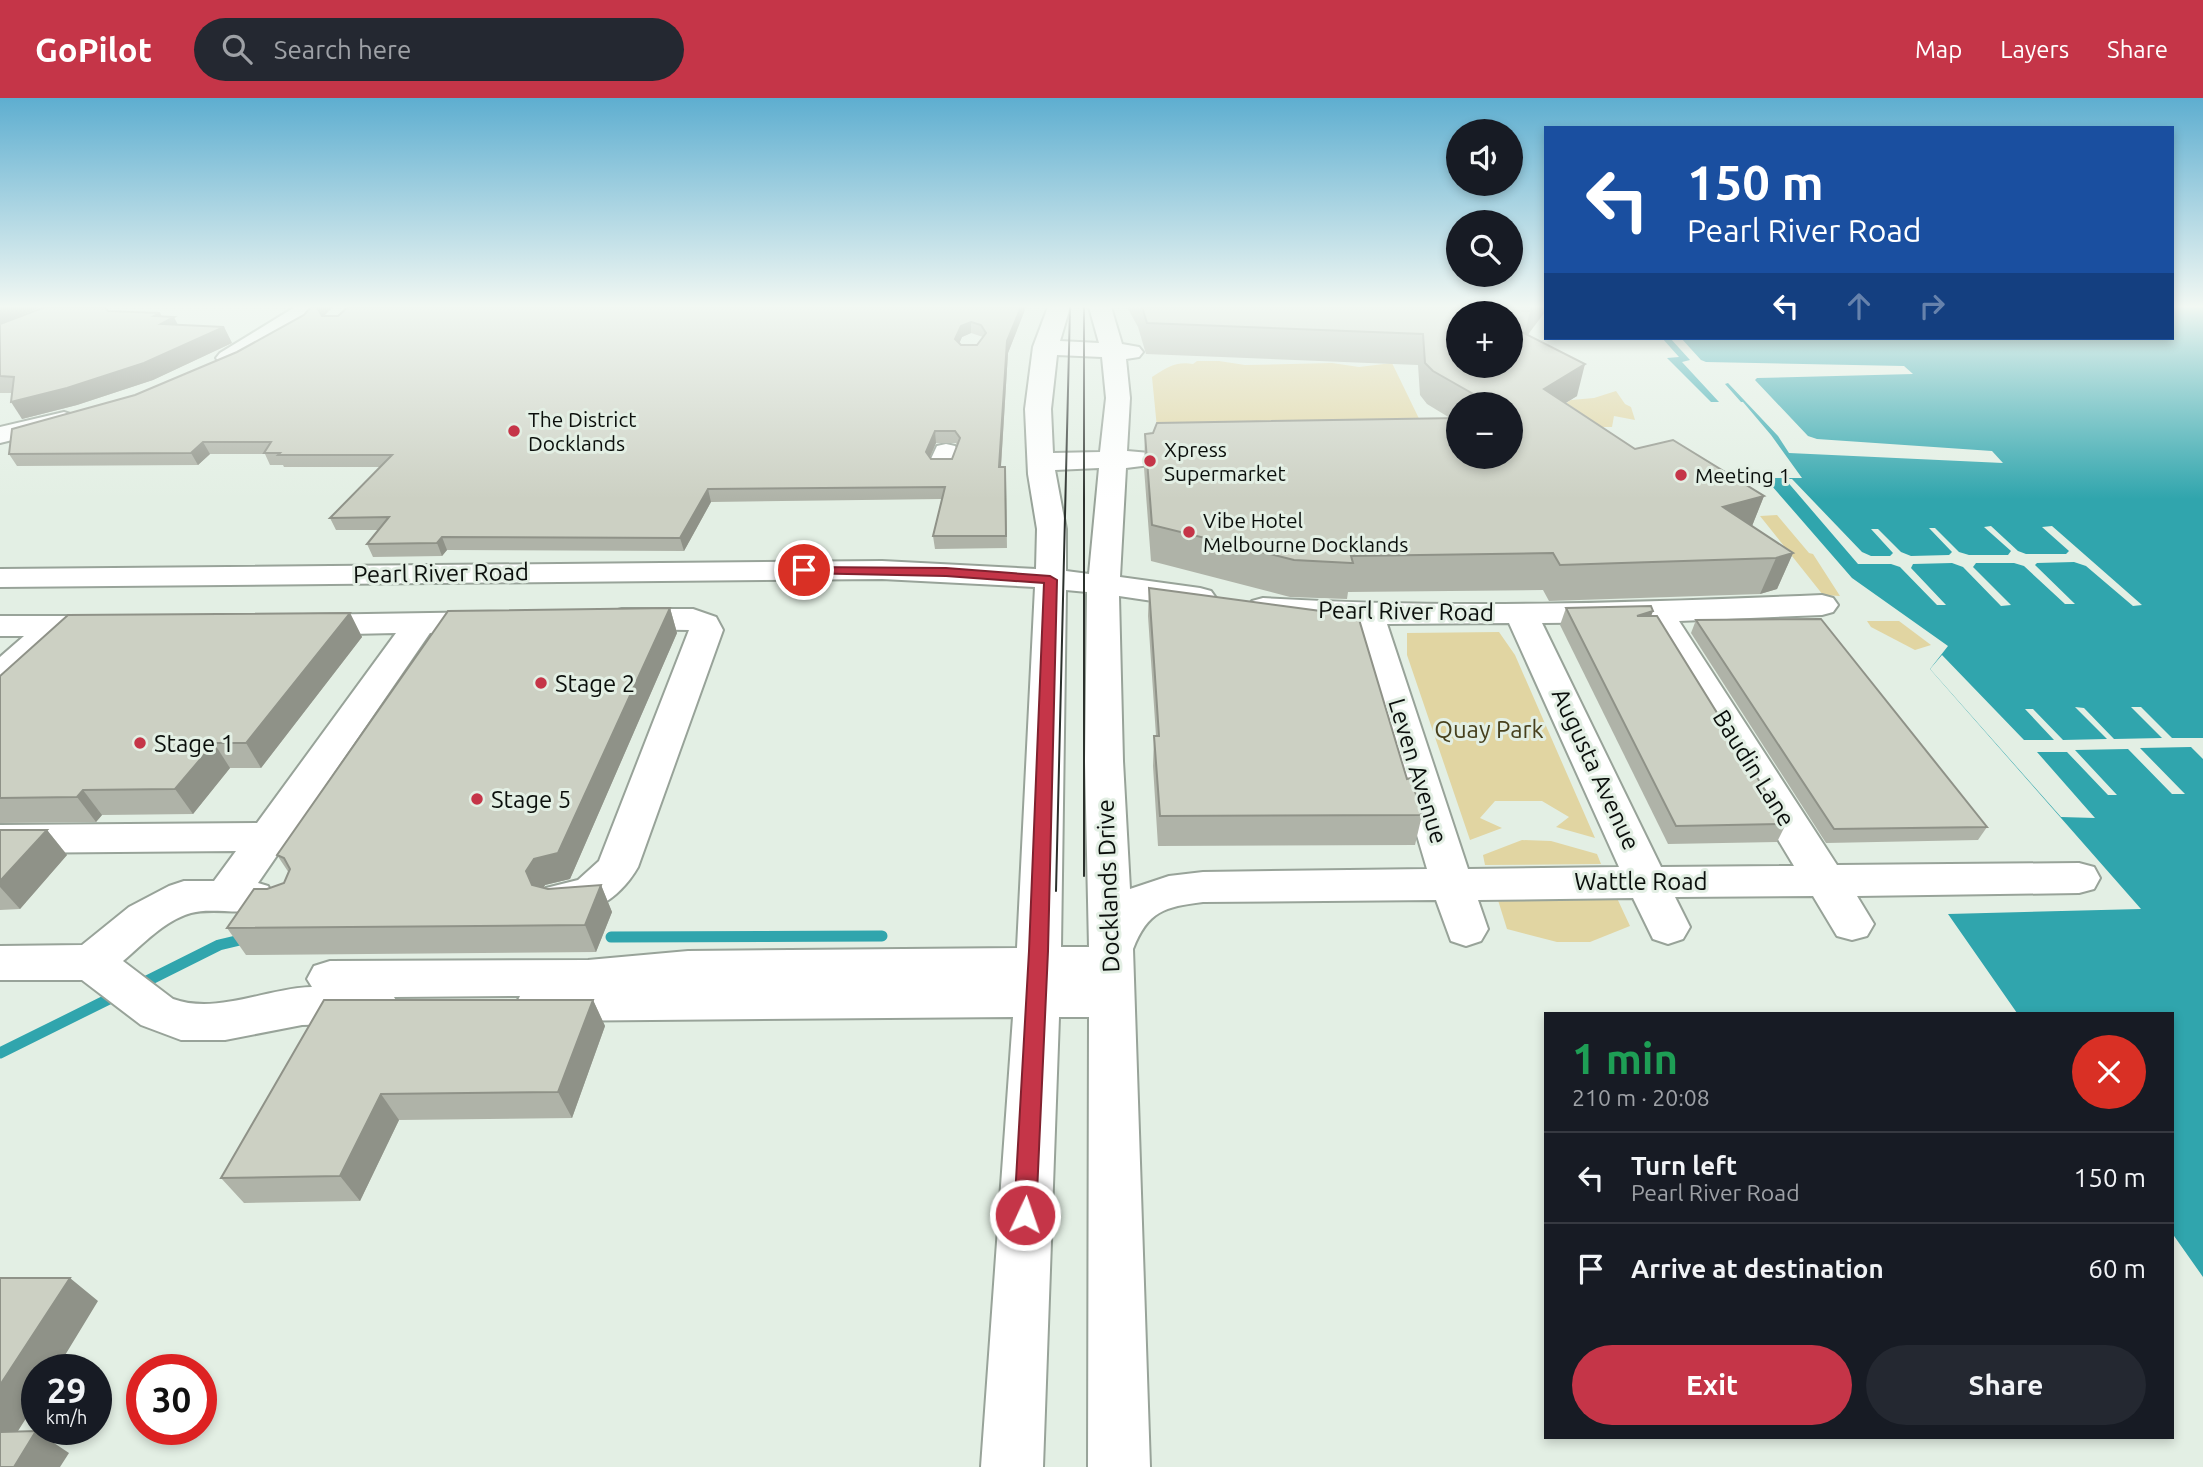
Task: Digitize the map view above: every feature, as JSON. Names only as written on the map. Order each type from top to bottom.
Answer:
[{"type":"street","points":[[1012,1467],[1037,982],[1050,571],[1051,512],[1041,462],[1038,388],[1041,371]]},
{"type":"street","name":"Docklands Drive","points":[[1119,1467],[1102,609],[1105,582],[1133,448],[1118,398],[1120,371]]},
{"type":"street","points":[[0,435],[82,415]]},
{"type":"street","points":[[1041,462],[1133,448]]},
{"type":"street","name":"Pearl River Road","points":[[0,578],[111,568],[576,562],[882,570],[1050,571],[1149,590],[1274,609],[1368,614],[1661,612],[1822,605]]},
{"type":"street","name":"Baudin Lane","points":[[1661,612],[1852,923]]},
{"type":"street","name":"Augusta Avenue","points":[[1521,613],[1649,881],[1668,927]]},
{"type":"street","name":"Leven Avenue","points":[[1368,614],[1466,929]]},
{"type":"street","points":[[561,899],[593,893],[607,882],[617,867],[706,630],[704,624],[693,619],[583,620]]},
{"type":"street","points":[[271,625],[529,621]]},
{"type":"street","points":[[226,897],[420,624]]},
{"type":"street","points":[[0,626],[136,626]]},
{"type":"street","points":[[0,674],[55,626]]},
{"type":"street","name":"Wattle Road","points":[[1105,822],[1133,867],[1159,880],[1203,887],[2078,878]]},
{"type":"street","points":[[0,839],[269,837]]},
{"type":"street","name":"Wattle Road","points":[[1111,970],[1119,927],[1133,907],[1151,897],[1203,887]]},
{"type":"street","points":[[99,968],[144,919],[184,897],[284,897]]},
{"type":"street","points":[[0,963],[99,968],[157,1012],[181,1021],[225,1021],[271,1010],[315,1005],[688,985],[1037,982],[1111,970]]},
{"type":"green space","points":[[1162,371],[1396,371],[1425,431],[1158,438],[1152,377]]},
{"type":"green space","points":[[1616,391],[1625,404],[1631,407],[1635,420],[1614,416],[1612,427],[1579,427],[1557,409],[1571,400],[1594,398]]},
{"type":"green space","points":[[1777,515],[1809,553],[1813,554],[1840,596],[1823,595],[1760,516]]},
{"type":"green space","points":[[1867,621],[1899,621],[1931,645],[1915,650],[1871,627]]},
{"type":"green space","name":"Quay Park","points":[[1499,632],[1515,655],[1595,838],[1556,827],[1569,817],[1542,801],[1495,801],[1480,818],[1502,828],[1470,840],[1407,655],[1407,633]]},
{"type":"green space","points":[[1522,840],[1551,841],[1597,854],[1601,864],[1485,865],[1483,855]]},
{"type":"green space","points":[[1616,896],[1630,926],[1590,942],[1557,942],[1507,929],[1497,897]]},
{"type":"water","points":[[1680,371],[2203,371],[2203,1277],[2174,1236],[2174,1012],[2016,1012],[1948,914],[2141,909],[1930,669],[1948,646],[1852,578],[1765,478],[1802,478],[1771,435],[1743,402],[1711,402]]},
{"type":"pier","points":[[1690,371],[1909,371],[1913,374],[1755,380],[1808,436],[1817,439],[1992,451],[2003,463],[1789,453],[1778,436],[1728,383],[1725,384],[1741,402],[1719,402]]},
{"type":"pier","points":[[1785,479],[1792,479],[1862,552],[1871,556],[1890,556],[1893,553],[1871,529],[1878,529],[1901,552],[1911,556],[1949,555],[1952,552],[1929,528],[1935,528],[1959,552],[1969,555],[2008,555],[2011,551],[1984,527],[1991,526],[2018,551],[2026,554],[2066,554],[2069,551],[2042,527],[2052,526],[2142,605],[2133,606],[2086,566],[2074,562],[2035,565],[2075,604],[2065,604],[2024,566],[2014,563],[1976,563],[1973,567],[2011,605],[2001,606],[1963,567],[1952,563],[1913,564],[1911,568],[1946,605],[1937,605],[1900,567],[1891,564],[1858,564]]},
{"type":"pier","points":[[1942,655],[2024,740],[2054,740],[2025,709],[2033,709],[2063,740],[2107,739],[2075,707],[2084,708],[2114,739],[2162,738],[2131,707],[2141,707],[2172,738],[2203,738],[2203,759],[2191,747],[2140,748],[2185,794],[2172,794],[2128,749],[2075,750],[2117,795],[2108,795],[2067,752],[2037,752],[2095,818],[2061,817],[1930,669]]},
{"type":"building","points":[[0,371],[120,371],[11,402],[14,377],[0,376]]},
{"type":"building","points":[[192,371],[1005,371],[999,467],[1005,467],[1006,536],[933,536],[945,487],[708,489],[680,538],[442,537],[437,543],[367,544],[389,517],[330,518],[392,455],[264,453],[271,442],[203,442],[191,453],[9,454],[12,429],[135,395]],"holes":[[[935,431],[955,431],[960,438],[952,459],[931,459],[926,452]]]},
{"type":"building","points":[[1433,371],[1446,371],[1446,378],[1523,378],[1523,371],[1574,371],[1544,389],[1635,449],[1673,440],[1764,496],[1723,507],[1793,553],[1776,558],[1560,565],[1553,553],[1351,556],[1351,563],[1294,560],[1152,525],[1145,434],[1153,433],[1157,423],[1446,418],[1446,469],[1523,469],[1523,392],[1470,392]]},
{"type":"building","points":[[1149,588],[1358,616],[1407,779],[1411,778],[1422,815],[1160,816],[1154,736],[1159,736]]},
{"type":"building","points":[[1651,606],[1653,611],[1637,616],[1657,616],[1786,824],[1676,826],[1566,608]]},
{"type":"building","points":[[670,608],[558,853],[534,859],[526,871],[532,885],[548,889],[601,885],[585,925],[227,928],[254,889],[267,889],[284,883],[290,869],[284,858],[277,855],[448,611]]},
{"type":"building","name":"Stage 1","points":[[350,613],[246,743],[214,743],[175,789],[83,790],[77,797],[0,798],[0,676],[68,615]]},
{"type":"building","points":[[1821,619],[1987,827],[1834,829],[1696,620]]},
{"type":"building","points":[[0,830],[47,830],[0,881]]},
{"type":"building","points":[[324,1000],[593,1000],[558,1092],[381,1094],[340,1176],[221,1178]]},
{"type":"building","points":[[0,1278],[70,1278],[0,1385]]},
{"type":"building","points":[[21,1431],[21,1445],[27,1445],[14,1467],[0,1467],[0,1432]]},
{"type":"waterway","points":[[611,937],[882,936]]},
{"type":"waterway","points":[[137,986],[219,945],[240,940]]},
{"type":"waterway","points":[[0,1053],[119,994]]},
{"type":"tram line","points":[[1056,891],[1068,371]]},
{"type":"tram line","points":[[1084,371],[1084,876]]},
{"type":"place","name":"The District Docklands","points":[[514,431]]},
{"type":"place","name":"Xpress Supermarket","points":[[1150,461]]},
{"type":"place","name":"Meeting 1","points":[[1681,475]]},
{"type":"place","name":"Vibe Hotel Melbourne Docklands","points":[[1189,532]]},
{"type":"place","name":"Stage 2","points":[[541,683]]},
{"type":"place","name":"Stage 1","points":[[140,743]]},
{"type":"place","name":"Stage 5","points":[[477,799]]},
{"type":"route","points":[[804,570],[946,572],[1050,580],[1039,951],[1025,1215]]}]
